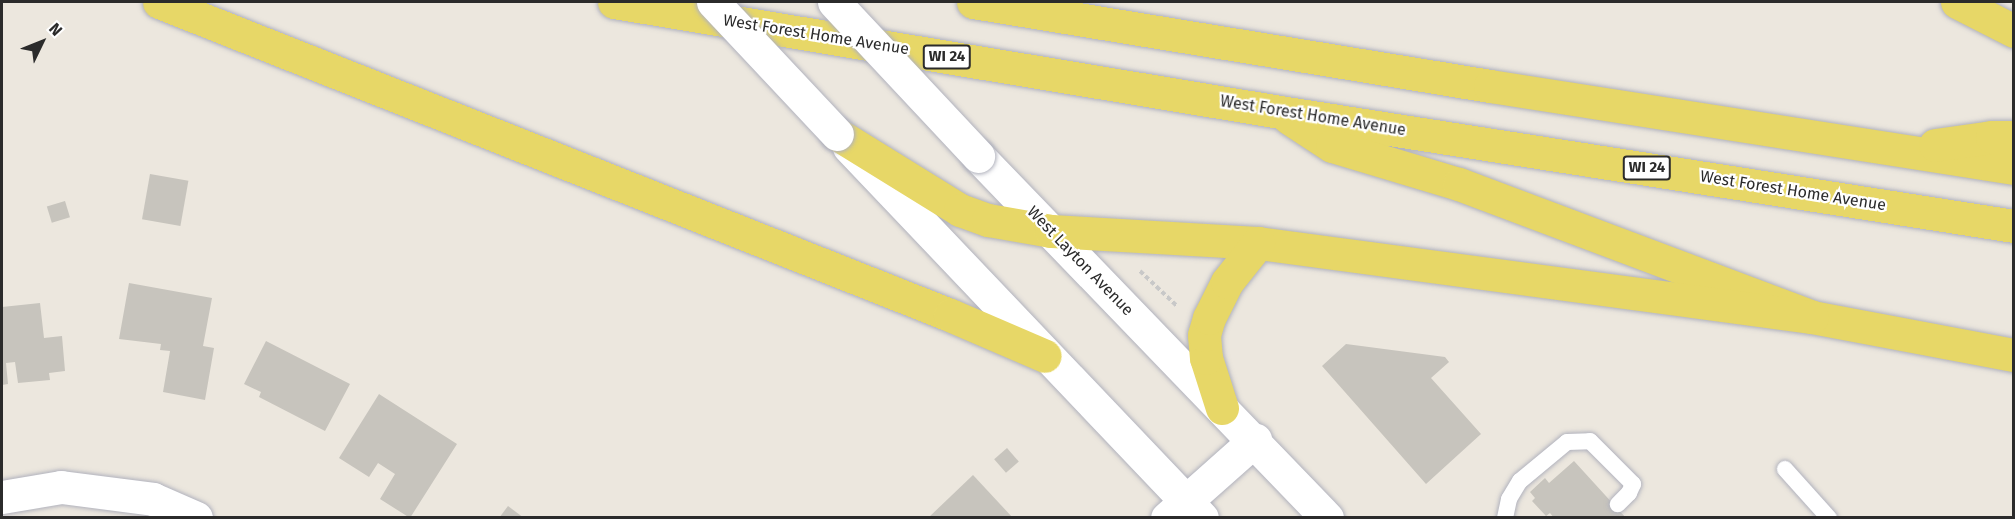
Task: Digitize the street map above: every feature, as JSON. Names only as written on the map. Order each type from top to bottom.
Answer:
[{"type":"main road","points":[[159,2],[895,293],[1045,356]]},
{"type":"main road","name":"West Forest Home Avenue","points":[[614,2],[1280,112],[2013,226]]},
{"type":"main road","points":[[713,2],[1045,356],[1185,512],[1255,440]]},
{"type":"main road","name":"West Layton Avenue","points":[[834,2],[978,156],[1255,440],[1327,518]]},
{"type":"main road","points":[[973,2],[1467,83],[2013,168]]},
{"type":"main road","points":[[1957,2],[2013,31]]},
{"type":"main road","points":[[1280,112],[1332,146],[1459,184],[1812,317]]},
{"type":"main road","points":[[837,134],[960,210],[988,220],[1051,231],[1258,243],[1812,317],[2013,355]]},
{"type":"main road","points":[[1905,150],[1992,137],[2013,137]]},
{"type":"main road","points":[[1222,408],[1206,358],[1204,335],[1209,318],[1227,282],[1258,243]]},
{"type":"main road","points":[[2,497],[61,487],[153,499],[196,518]]},
{"type":"lane","points":[[1504,518],[1509,499],[1520,481],[1567,442],[1590,441],[1633,484],[1629,493],[1618,504]]},
{"type":"lane","points":[[1785,469],[1828,518]]},
{"type":"path","points":[[1137,267],[1178,308]]},
{"type":"building","points":[[150,174],[188,181],[180,226],[142,219]]},
{"type":"building","points":[[65,201],[70,217],[52,223],[47,207]]},
{"type":"building","points":[[129,283],[212,298],[203,346],[214,348],[205,400],[163,392],[170,351],[160,350],[161,344],[119,339]]},
{"type":"building","points":[[40,303],[44,338],[62,336],[65,371],[49,373],[50,380],[18,383],[15,362],[6,363],[8,384],[2,385],[2,307]]},
{"type":"building","points":[[266,341],[350,384],[325,431],[259,397],[261,392],[244,384]]},
{"type":"building","points":[[1346,344],[1445,357],[1449,362],[1431,378],[1481,434],[1426,484],[1322,366]]},
{"type":"building","points":[[379,394],[457,444],[410,518],[380,499],[395,474],[378,463],[369,477],[339,458]]},
{"type":"building","points":[[1007,448],[1019,462],[1006,473],[994,459]]},
{"type":"building","points":[[1574,461],[1626,518],[1554,518],[1550,513],[1546,516],[1532,501],[1535,498],[1530,492],[1545,478],[1549,483]]},
{"type":"building","points":[[973,475],[1013,518],[928,518]]},
{"type":"building","points":[[508,506],[524,518],[499,518]]}]
